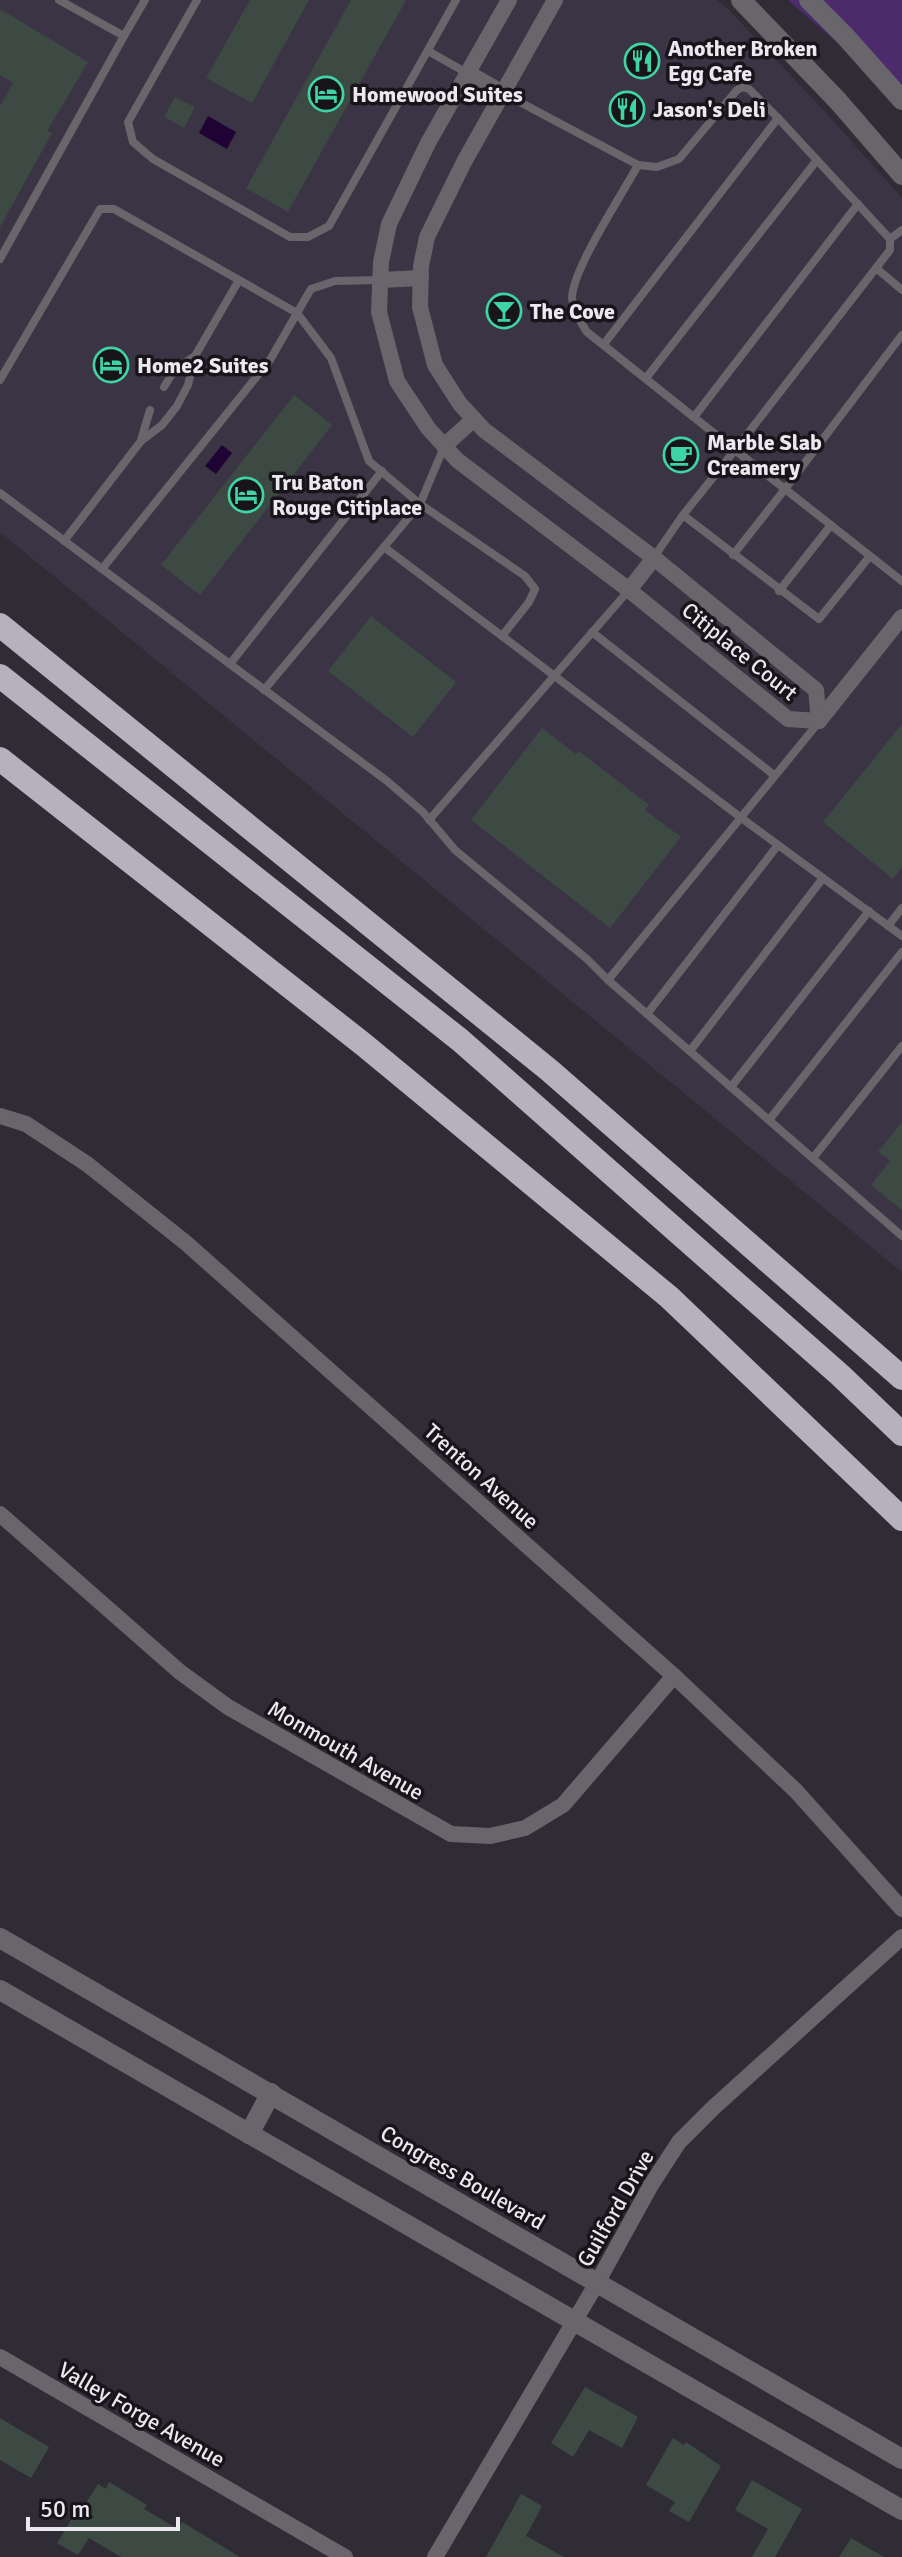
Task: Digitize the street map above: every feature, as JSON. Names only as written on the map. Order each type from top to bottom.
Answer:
[{"type":"highway","points":[[0,625],[549,1070],[902,1378]]},
{"type":"highway","points":[[0,676],[460,1040],[840,1375],[902,1434]]},
{"type":"highway","points":[[0,759],[363,1044],[669,1297],[902,1519]]},
{"type":"street","name":"Citiplace Court","points":[[509,0],[428,143],[389,224],[381,262],[379,312],[397,381],[428,428],[457,460],[629,590],[788,719],[819,721],[816,690],[654,558],[484,430],[460,404],[435,365],[420,307],[421,266],[427,237],[464,162],[555,0]]},
{"type":"street","points":[[741,0],[838,101],[902,175]]},
{"type":"street","points":[[809,0],[902,100]]},
{"type":"street","points":[[468,73],[503,93]]},
{"type":"street","points":[[380,280],[421,278]]},
{"type":"street","points":[[444,446],[474,419]]},
{"type":"street","points":[[629,590],[654,558]]},
{"type":"street","points":[[819,721],[899,628]]},
{"type":"street","name":"Trenton Avenue","points":[[0,1116],[26,1124],[87,1164],[186,1243],[674,1676],[796,1791],[902,1909]]},
{"type":"street","name":"Monmouth Avenue","points":[[0,1514],[180,1672],[228,1707],[451,1834],[490,1836],[525,1828],[563,1805],[674,1676]]},
{"type":"street","name":"Guilford Drive","points":[[435,2557],[679,2142],[902,1937]]},
{"type":"street","name":"Congress Boulevard","points":[[0,1938],[902,2459]]},
{"type":"street","points":[[0,1990],[902,2510]]},
{"type":"street","points":[[249,2134],[271,2093]]},
{"type":"street","name":"Valley Forge Avenue","points":[[0,2357],[345,2557]]},
{"type":"lane","points":[[59,0],[124,36]]},
{"type":"lane","points":[[0,259],[145,0]]},
{"type":"lane","points":[[197,0],[128,122],[133,142],[153,159],[290,237],[308,237],[329,226],[456,0]]},
{"type":"lane","points":[[428,51],[468,73]]},
{"type":"lane","points":[[503,93],[638,165],[657,167],[679,159],[737,90],[743,87],[749,89],[890,239],[890,250],[683,515],[654,558]]},
{"type":"lane","points":[[604,344],[778,118]]},
{"type":"lane","points":[[646,378],[817,160]]},
{"type":"lane","points":[[638,165],[585,258],[574,285],[572,300],[576,316],[587,332],[902,581]]},
{"type":"lane","points":[[694,417],[858,204]]},
{"type":"lane","points":[[0,380],[100,209],[114,209],[297,313],[331,358],[369,461],[420,504],[525,576],[535,589],[529,602],[502,636]]},
{"type":"lane","points":[[890,239],[902,230]]},
{"type":"lane","points":[[876,268],[902,290]]},
{"type":"lane","points":[[64,541],[141,441],[162,425],[177,406],[188,385],[195,356],[239,280]]},
{"type":"lane","points":[[102,569],[270,360],[311,289],[335,281],[380,280]]},
{"type":"lane","points":[[733,555],[902,335]]},
{"type":"lane","points":[[164,387],[175,369],[195,356]]},
{"type":"lane","points":[[141,441],[150,410]]},
{"type":"lane","points":[[264,690],[420,504],[444,446]]},
{"type":"lane","points":[[230,664],[382,471]]},
{"type":"lane","points":[[0,493],[387,781],[429,820],[455,850],[587,959],[902,1236]]},
{"type":"lane","points":[[683,515],[819,619],[870,556]]},
{"type":"lane","points":[[779,591],[831,525]]},
{"type":"lane","points":[[384,547],[902,936]]},
{"type":"lane","points":[[429,820],[629,590]]},
{"type":"lane","points":[[592,632],[774,775]]},
{"type":"lane","points":[[608,980],[819,721]]},
{"type":"lane","points":[[647,1014],[778,845]]},
{"type":"lane","points":[[690,1051],[823,878]]},
{"type":"lane","points":[[888,926],[902,908]]},
{"type":"lane","points":[[731,1087],[869,911]]},
{"type":"lane","points":[[769,1120],[902,952]]},
{"type":"lane","points":[[813,1158],[902,1046]]},
{"type":"shaded area","points":[[0,0],[717,0],[827,114],[902,198],[902,1272],[0,532]]},
{"type":"shaded area","points":[[788,0],[902,0],[902,99]]},
{"type":"shaded area","points":[[208,116],[236,132],[227,149],[199,133]]},
{"type":"shaded area","points":[[222,445],[232,453],[216,474],[205,466]]},
{"type":"building","points":[[250,0],[309,0],[252,103],[206,78]]},
{"type":"building","name":"Homewood Suites","points":[[351,0],[406,0],[288,212],[246,188]]},
{"type":"building","points":[[0,9],[88,62],[47,131],[52,133],[0,227],[0,106],[13,83],[0,75]]},
{"type":"building","points":[[175,97],[195,107],[184,128],[164,117]]},
{"type":"building","name":"Tru Baton Rouge Citiplace","points":[[294,395],[332,425],[200,595],[161,565]]},
{"type":"building","points":[[371,616],[456,682],[413,737],[328,671]]},
{"type":"building","points":[[902,724],[902,867],[893,879],[823,822]]},
{"type":"building","points":[[542,728],[576,754],[579,751],[649,805],[645,810],[681,837],[610,928],[471,820]]},
{"type":"building","points":[[902,1122],[902,1210],[871,1185],[890,1161],[878,1152]]},
{"type":"building","points":[[585,2387],[638,2417],[622,2448],[589,2430],[573,2457],[551,2443]]},
{"type":"building","points":[[0,2418],[49,2447],[31,2478],[0,2460]]},
{"type":"building","points":[[673,2438],[684,2445],[686,2442],[721,2466],[689,2522],[669,2511],[675,2502],[646,2485]]},
{"type":"building","points":[[752,2480],[802,2509],[775,2557],[752,2557],[768,2529],[735,2510]]},
{"type":"building","points":[[109,2482],[147,2505],[144,2509],[178,2529],[182,2522],[240,2557],[121,2557],[89,2538],[78,2555],[57,2543],[98,2484],[106,2489]]},
{"type":"building","points":[[521,2494],[542,2506],[526,2536],[564,2557],[486,2557]]},
{"type":"building","points":[[851,2538],[884,2557],[839,2557]]},
{"type":"place","name":"Another Broken Egg Cafe","points":[[642,61]]},
{"type":"place","name":"Homewood Suites","points":[[326,94]]},
{"type":"place","name":"Jason's Deli","points":[[627,109]]},
{"type":"place","name":"The Cove","points":[[504,311]]},
{"type":"place","name":"Home2 Suites","points":[[111,365]]},
{"type":"place","name":"Marble Slab Creamery","points":[[681,455]]},
{"type":"place","name":"Tru Baton Rouge Citiplace","points":[[246,495]]}]
